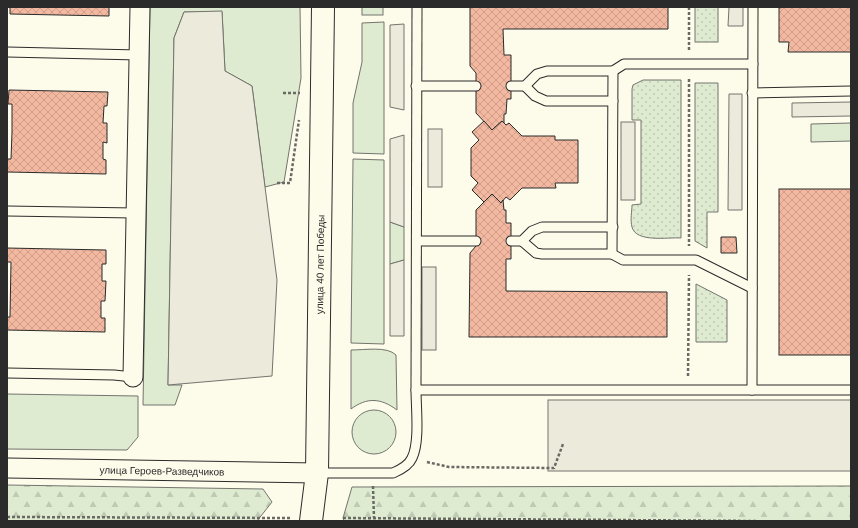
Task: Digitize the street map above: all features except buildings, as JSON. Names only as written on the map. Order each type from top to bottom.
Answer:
[{"type":"street","points":[[134,377],[135,213],[140,7]]},
{"type":"street","name":"улица 40 лет Победы","points":[[302,520],[317,472],[323,7]]},
{"type":"street","name":"улица Героев-Разведчиков","points":[[7,468],[317,472]]},
{"type":"lane","points":[[317,472],[393,473],[402,469],[412,458],[416,442],[417,7]]},
{"type":"lane","points":[[752,7],[752,390]]},
{"type":"lane","points":[[7,52],[139,55]]},
{"type":"lane","points":[[511,86],[525,86],[542,72],[613,70],[624,64],[752,64]]},
{"type":"lane","points":[[612,254],[613,70]]},
{"type":"lane","points":[[416,86],[476,86]]},
{"type":"lane","points":[[525,86],[535,96],[546,101],[613,101]]},
{"type":"lane","points":[[752,93],[851,91]]},
{"type":"lane","points":[[7,211],[135,213]]},
{"type":"lane","points":[[522,241],[532,231],[542,227],[613,227]]},
{"type":"lane","points":[[416,241],[476,241]]},
{"type":"lane","points":[[511,241],[522,241],[536,252],[542,254],[612,254],[623,260],[689,260],[703,263],[752,288]]},
{"type":"lane","points":[[7,373],[114,375],[134,377]]},
{"type":"lane","points":[[416,390],[851,390]]},
{"type":"path","points":[[688,390],[689,7]]},
{"type":"path","points":[[283,93],[304,93]]},
{"type":"path","points":[[300,93],[300,101]]},
{"type":"path","points":[[277,183],[290,184],[299,115]]},
{"type":"path","points":[[412,458],[449,467],[554,468],[564,444]]},
{"type":"path","points":[[374,484],[374,518]]},
{"type":"path","points":[[7,517],[302,520]]},
{"type":"path","points":[[343,518],[756,521]]},
{"type":"green space","points":[[150,7],[300,7],[301,78],[284,182],[265,187],[252,86],[225,71],[222,12],[184,12],[174,38],[168,385],[182,385],[175,405],[143,405]]},
{"type":"green space","points":[[362,7],[383,7],[383,15],[362,15]]},
{"type":"green space","points":[[695,7],[718,7],[718,42],[695,42]]},
{"type":"green space","points":[[384,22],[384,154],[353,153],[353,103],[362,62],[362,23]]},
{"type":"green space","points":[[643,80],[681,80],[681,238],[646,237],[635,232],[632,227],[632,205],[641,204],[641,120],[632,120],[632,89],[633,85]]},
{"type":"green space","points":[[695,83],[718,83],[718,212],[707,212],[707,248],[695,241]]},
{"type":"green space","points":[[851,123],[851,141],[811,142],[811,124]]},
{"type":"green space","points":[[353,159],[384,160],[384,344],[351,343]]},
{"type":"green space","points":[[390,222],[404,227],[404,260],[390,264]]},
{"type":"green space","points":[[696,284],[727,300],[727,342],[696,342]]},
{"type":"green space","points":[[381,349],[392,352],[396,355],[397,410],[385,403],[374,400],[363,402],[351,409],[351,350]]},
{"type":"green space","points":[[7,394],[138,396],[138,437],[127,450],[7,449]]},
{"type":"green space","points":[[378,410],[383,411],[390,416],[395,423],[395,441],[390,448],[383,453],[370,454],[365,453],[358,448],[353,441],[352,428],[353,423],[358,416],[365,411]]},
{"type":"green space","points":[[7,485],[263,489],[272,502],[257,521],[7,521]]},
{"type":"green space","points":[[851,486],[851,521],[344,521],[343,518],[352,487]]},
{"type":"shaded area","points":[[729,7],[743,7],[743,26],[728,26]]},
{"type":"shaded area","points":[[222,11],[225,71],[252,86],[277,280],[272,376],[168,385],[174,38],[184,12]]},
{"type":"shaded area","points":[[404,24],[404,110],[390,107],[390,25]]},
{"type":"shaded area","points":[[729,94],[742,94],[742,210],[728,210]]},
{"type":"shaded area","points":[[851,102],[851,116],[792,117],[792,103]]},
{"type":"shaded area","points":[[621,122],[635,122],[635,200],[621,200]]},
{"type":"shaded area","points":[[428,129],[442,129],[442,187],[428,187]]},
{"type":"shaded area","points":[[404,135],[404,227],[390,222],[390,139]]},
{"type":"shaded area","points":[[404,260],[404,336],[390,336],[390,264]]},
{"type":"shaded area","points":[[422,267],[436,267],[436,350],[422,350]]},
{"type":"shaded area","points":[[548,400],[851,400],[851,471],[548,471]]}]
